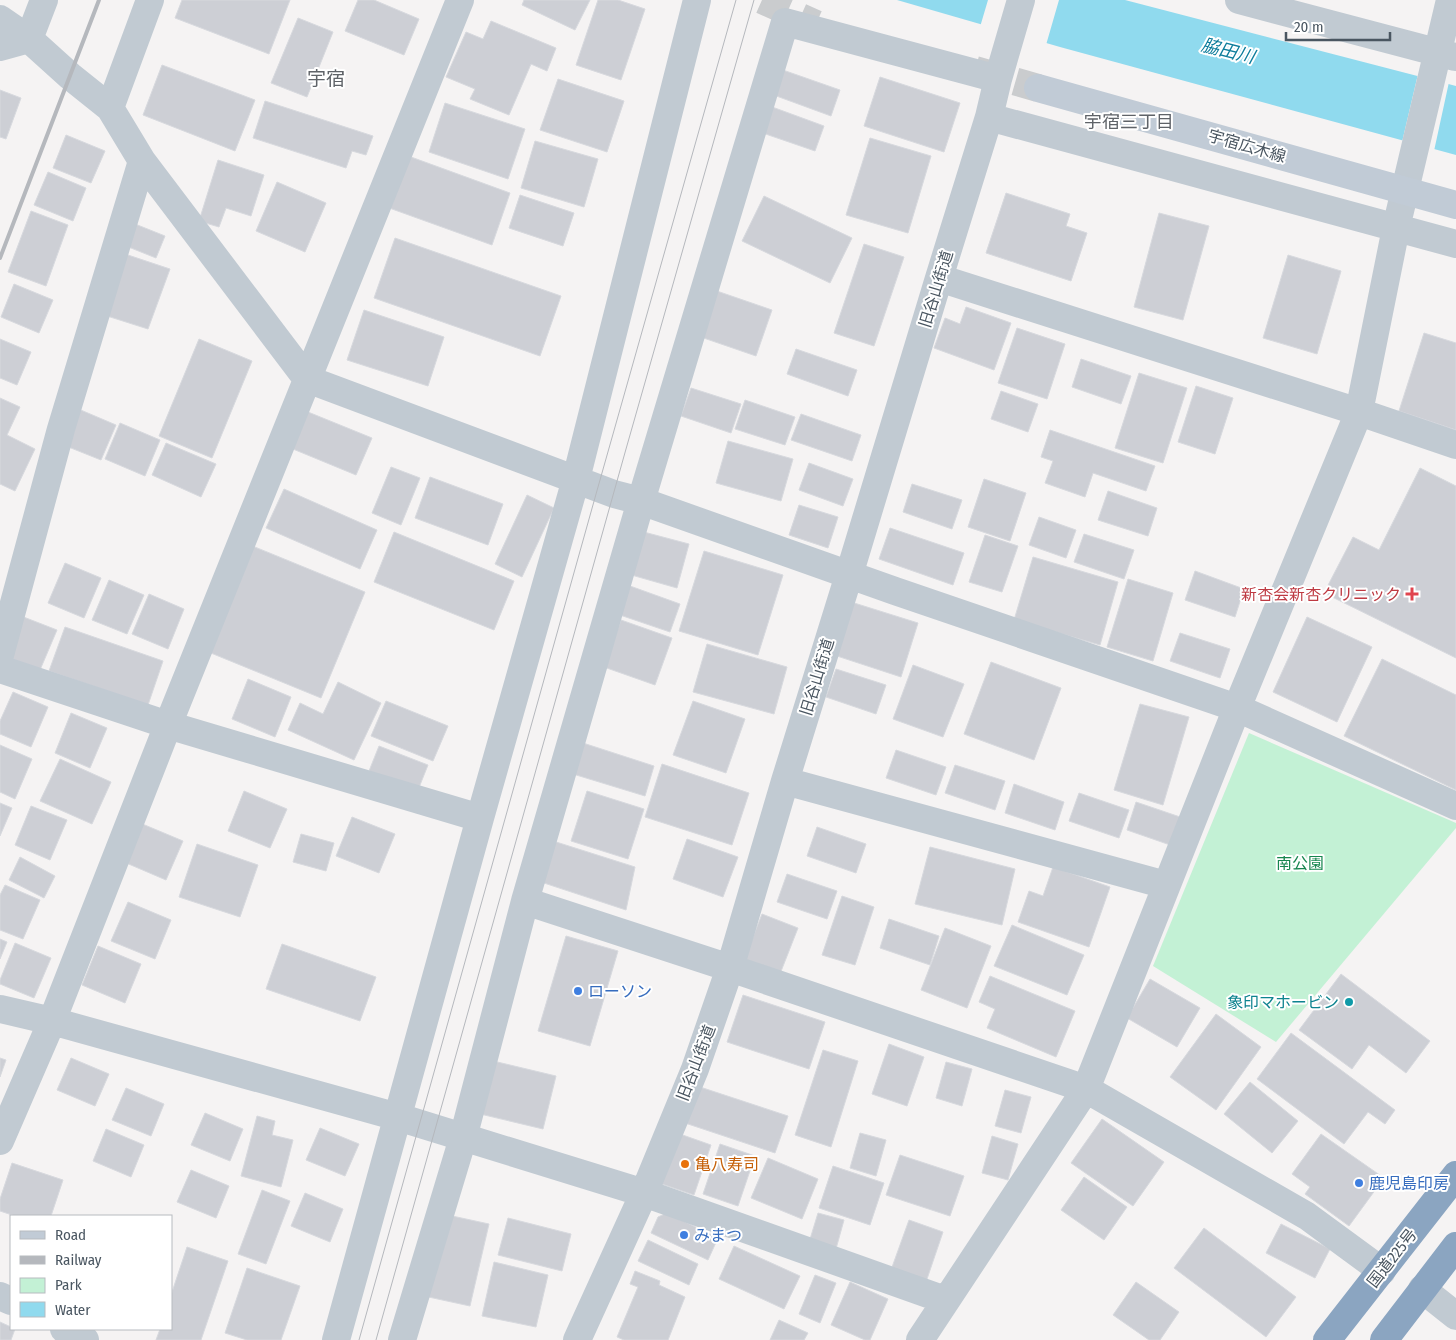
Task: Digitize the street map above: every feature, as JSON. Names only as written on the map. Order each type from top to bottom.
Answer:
[{"type":"highway","name":"国道225号","points":[[1327,1340],[1456,1175]]},
{"type":"highway","points":[[1384,1340],[1456,1246]]},
{"type":"street","points":[[29,39],[44,0]]},
{"type":"street","points":[[110,108],[150,0]]},
{"type":"street","points":[[0,1141],[52,1020],[168,725],[460,0]]},
{"type":"street","points":[[336,1340],[576,479],[697,0]]},
{"type":"street","name":"旧谷山街道","points":[[577,1340],[644,1193],[695,1069],[730,968],[785,781],[989,117],[1021,0]]},
{"type":"street","points":[[1239,0],[1442,62]]},
{"type":"street","points":[[920,1340],[1086,1089],[1237,708],[1359,412],[1396,228],[1413,157],[1442,62],[1450,0]]},
{"type":"street","points":[[0,19],[29,39],[70,76],[110,108],[142,161],[307,379],[614,494],[641,501],[849,575],[1237,708],[1456,806]]},
{"type":"street","points":[[402,1340],[463,1138],[526,901],[641,501],[785,22],[998,79]]},
{"type":"street","points":[[0,47],[29,39]]},
{"type":"street","name":"宇宿広木線","points":[[1038,88],[1456,205]]},
{"type":"street","points":[[989,117],[1456,244]]},
{"type":"street","points":[[0,654],[60,429],[142,161]]},
{"type":"street","points":[[939,278],[1359,412],[1456,445]]},
{"type":"street","points":[[0,669],[168,725],[480,818]]},
{"type":"street","points":[[785,781],[1166,886]]},
{"type":"street","points":[[526,901],[1086,1089],[1307,1216],[1382,1271]]},
{"type":"street","points":[[0,1009],[52,1020],[398,1117],[644,1193],[946,1300]]},
{"type":"street","points":[[1422,1289],[1456,1316]]},
{"type":"street","points":[[66,1330],[84,1340]]},
{"type":"green space","name":"南公園","points":[[1249,733],[1456,823],[1456,828],[1276,1042],[1153,966]]},
{"type":"water","name":"脇田川","points":[[897,0],[1125,0],[1456,86],[1456,155],[1060,47]]},
{"type":"pier","points":[[988,0],[1059,0],[1046,45],[980,27]]},
{"type":"pier","points":[[1418,74],[1449,82],[1434,151],[1402,142]]},
{"type":"building","points":[[182,0],[290,0],[269,54],[175,18]]},
{"type":"building","points":[[358,0],[374,0],[419,19],[404,55],[345,31]]},
{"type":"building","points":[[524,0],[590,0],[575,30],[522,5]]},
{"type":"building","points":[[598,0],[618,0],[645,9],[621,80],[576,65]]},
{"type":"building","points":[[298,18],[333,32],[307,97],[271,83]]},
{"type":"building","points":[[491,21],[556,48],[547,71],[531,64],[509,115],[470,99],[475,89],[446,77],[466,32],[483,39]]},
{"type":"building","points":[[162,65],[255,100],[235,151],[143,115]]},
{"type":"building","points":[[780,69],[840,90],[831,116],[771,94]]},
{"type":"building","points":[[880,77],[960,103],[944,152],[864,126]]},
{"type":"building","points":[[558,79],[624,101],[607,152],[540,130]]},
{"type":"building","points":[[0,90],[21,98],[6,139],[0,137]]},
{"type":"building","points":[[265,101],[373,136],[366,155],[352,151],[346,168],[253,138]]},
{"type":"building","points":[[445,103],[525,129],[508,179],[429,152]]},
{"type":"building","points":[[764,104],[824,126],[815,151],[754,130]]},
{"type":"building","points":[[66,135],[105,151],[91,183],[53,168]]},
{"type":"building","points":[[870,138],[931,156],[908,233],[846,215]]},
{"type":"building","points":[[535,141],[598,159],[584,207],[521,188]]},
{"type":"building","points":[[400,153],[510,193],[492,245],[381,205]]},
{"type":"building","points":[[218,160],[264,175],[251,216],[226,208],[219,227],[199,221]]},
{"type":"building","points":[[48,172],[86,188],[73,221],[34,205]]},
{"type":"building","points":[[277,182],[326,203],[305,252],[256,231]]},
{"type":"building","points":[[1006,193],[1070,214],[1066,226],[1087,233],[1071,281],[986,253]]},
{"type":"building","points":[[520,195],[574,213],[563,246],[509,228]]},
{"type":"building","points":[[764,196],[852,238],[830,283],[742,241]]},
{"type":"building","points":[[31,211],[68,225],[46,286],[8,272]]},
{"type":"building","points":[[1159,213],[1209,226],[1183,320],[1134,307]]},
{"type":"building","points":[[130,222],[165,236],[156,258],[121,244]]},
{"type":"building","points":[[395,238],[561,296],[540,356],[374,298]]},
{"type":"building","points":[[864,244],[904,257],[874,346],[834,333]]},
{"type":"building","points":[[125,254],[170,269],[148,329],[104,315]]},
{"type":"building","points":[[1288,255],[1341,271],[1317,354],[1263,338]]},
{"type":"building","points":[[14,284],[53,300],[39,333],[1,317]]},
{"type":"building","points":[[711,289],[772,310],[756,356],[695,335]]},
{"type":"building","points":[[966,307],[1011,323],[994,370],[934,348],[945,318],[960,324]]},
{"type":"building","points":[[364,310],[444,337],[428,386],[347,360]]},
{"type":"building","points":[[1017,328],[1065,344],[1047,399],[998,383]]},
{"type":"building","points":[[1424,333],[1456,343],[1456,430],[1399,411]]},
{"type":"building","points":[[0,339],[31,352],[17,385],[0,378]]},
{"type":"building","points":[[199,339],[252,361],[212,458],[159,436]]},
{"type":"building","points":[[796,349],[857,370],[848,396],[787,374]]},
{"type":"building","points":[[1081,359],[1131,376],[1121,404],[1072,387]]},
{"type":"building","points":[[1139,373],[1187,388],[1163,463],[1115,448]]},
{"type":"building","points":[[1196,386],[1233,398],[1215,454],[1178,442]]},
{"type":"building","points":[[691,388],[741,404],[731,433],[681,416]]},
{"type":"building","points":[[1001,391],[1038,404],[1028,432],[991,419]]},
{"type":"building","points":[[0,398],[20,407],[7,435],[35,449],[15,491],[0,484]]},
{"type":"building","points":[[745,400],[795,417],[785,445],[735,429]]},
{"type":"building","points":[[76,408],[116,425],[101,460],[61,444]]},
{"type":"building","points":[[308,412],[372,438],[356,475],[293,449]]},
{"type":"building","points":[[801,414],[861,435],[852,461],[791,440]]},
{"type":"building","points":[[120,423],[160,440],[145,476],[105,459]]},
{"type":"building","points":[[1050,430],[1155,466],[1146,491],[1093,473],[1085,497],[1045,483],[1053,461],[1041,457]]},
{"type":"building","points":[[728,441],[793,459],[781,501],[716,483]]},
{"type":"building","points":[[166,443],[216,464],[201,497],[152,475]]},
{"type":"building","points":[[809,463],[853,479],[843,506],[799,490]]},
{"type":"building","points":[[391,467],[420,478],[401,525],[372,513]]},
{"type":"building","points":[[1420,468],[1456,486],[1456,658],[1324,593],[1353,537],[1379,550]]},
{"type":"building","points":[[430,477],[503,504],[488,545],[415,518]]},
{"type":"building","points":[[984,479],[1026,493],[1010,541],[968,527]]},
{"type":"building","points":[[912,484],[962,500],[952,529],[903,512]]},
{"type":"building","points":[[284,489],[377,530],[360,569],[266,528]]},
{"type":"building","points":[[1108,491],[1157,508],[1148,536],[1098,520]]},
{"type":"building","points":[[527,495],[554,508],[522,577],[495,564]]},
{"type":"building","points":[[799,505],[838,517],[828,548],[789,535]]},
{"type":"building","points":[[1039,517],[1076,530],[1066,558],[1029,545]]},
{"type":"building","points":[[890,528],[964,553],[953,585],[879,559]]},
{"type":"building","points":[[640,531],[689,544],[677,588],[628,574]]},
{"type":"building","points":[[394,532],[514,581],[494,630],[374,582]]},
{"type":"building","points":[[1084,534],[1134,550],[1124,579],[1074,562]]},
{"type":"building","points":[[985,535],[1018,546],[1002,592],[969,582]]},
{"type":"building","points":[[250,545],[365,592],[321,698],[206,651]]},
{"type":"building","points":[[704,551],[783,575],[758,655],[679,631]]},
{"type":"building","points":[[1033,557],[1118,582],[1100,645],[1014,620]]},
{"type":"building","points":[[65,563],[101,578],[84,618],[48,603]]},
{"type":"building","points":[[1195,571],[1244,589],[1235,617],[1185,600]]},
{"type":"building","points":[[1128,579],[1173,593],[1153,661],[1107,647]]},
{"type":"building","points":[[109,580],[144,595],[127,634],[92,620]]},
{"type":"building","points":[[630,586],[680,604],[670,632],[620,615]]},
{"type":"building","points":[[149,594],[184,609],[168,649],[132,634]]},
{"type":"building","points":[[851,602],[918,623],[901,677],[834,655]]},
{"type":"building","points":[[21,616],[57,630],[40,670],[4,656]]},
{"type":"building","points":[[1307,617],[1372,647],[1337,722],[1273,692]]},
{"type":"building","points":[[621,620],[672,638],[655,685],[604,667]]},
{"type":"building","points":[[65,627],[163,661],[148,705],[49,671]]},
{"type":"building","points":[[1180,633],[1230,649],[1220,678],[1170,661]]},
{"type":"building","points":[[707,644],[787,667],[774,714],[693,692]]},
{"type":"building","points":[[1382,659],[1456,695],[1456,790],[1344,736]]},
{"type":"building","points":[[991,662],[1061,688],[1034,760],[964,734]]},
{"type":"building","points":[[913,665],[964,684],[943,737],[893,719]]},
{"type":"building","points":[[836,669],[886,685],[876,714],[826,697]]},
{"type":"building","points":[[248,679],[291,697],[275,737],[232,719]]},
{"type":"building","points":[[338,682],[381,703],[354,760],[288,730],[300,703],[323,714]]},
{"type":"building","points":[[13,692],[48,707],[31,747],[0,734],[0,721]]},
{"type":"building","points":[[386,701],[448,726],[433,761],[371,736]]},
{"type":"building","points":[[693,701],[745,719],[726,773],[673,755]]},
{"type":"building","points":[[1140,704],[1189,717],[1163,805],[1114,790]]},
{"type":"building","points":[[71,713],[107,728],[90,768],[55,753]]},
{"type":"building","points":[[583,743],[654,766],[645,796],[573,774]]},
{"type":"building","points":[[0,745],[32,759],[15,799],[0,792]]},
{"type":"building","points":[[379,746],[428,765],[416,795],[367,776]]},
{"type":"building","points":[[896,750],[946,767],[936,795],[886,778]]},
{"type":"building","points":[[60,759],[111,782],[92,824],[40,801]]},
{"type":"building","points":[[662,764],[749,793],[732,845],[645,817]]},
{"type":"building","points":[[955,765],[1005,781],[995,810],[945,793]]},
{"type":"building","points":[[1014,784],[1064,802],[1055,830],[1005,813]]},
{"type":"building","points":[[244,791],[287,809],[270,848],[228,831]]},
{"type":"building","points":[[587,791],[644,809],[628,859],[571,841]]},
{"type":"building","points":[[1079,793],[1129,810],[1119,838],[1069,821]]},
{"type":"building","points":[[1136,802],[1186,819],[1176,847],[1127,830]]},
{"type":"building","points":[[0,803],[12,808],[0,836]]},
{"type":"building","points":[[31,806],[67,820],[50,860],[15,845]]},
{"type":"building","points":[[352,817],[395,834],[379,873],[336,856]]},
{"type":"building","points":[[140,823],[183,841],[166,880],[124,862]]},
{"type":"building","points":[[817,827],[866,844],[856,873],[807,856]]},
{"type":"building","points":[[301,834],[334,843],[326,871],[293,862]]},
{"type":"building","points":[[687,839],[738,857],[723,897],[673,879]]},
{"type":"building","points":[[553,841],[635,867],[626,910],[541,882]]},
{"type":"building","points":[[197,844],[258,865],[240,917],[179,897]]},
{"type":"building","points":[[930,847],[1015,869],[1002,925],[915,904]]},
{"type":"building","points":[[20,857],[55,876],[44,898],[9,880]]},
{"type":"building","points":[[1053,867],[1110,887],[1089,947],[1018,922],[1029,891],[1043,896]]},
{"type":"building","points":[[787,874],[837,891],[827,919],[777,902]]},
{"type":"building","points":[[5,885],[40,900],[23,939],[0,930],[0,895]]},
{"type":"building","points":[[842,896],[874,907],[855,965],[822,955]]},
{"type":"building","points":[[128,902],[171,920],[155,959],[111,941]]},
{"type":"building","points":[[762,914],[798,928],[778,979],[742,965]]},
{"type":"building","points":[[889,919],[939,936],[930,965],[880,948]]},
{"type":"building","points":[[1012,925],[1084,955],[1067,995],[994,966]]},
{"type":"building","points":[[945,928],[991,946],[967,1008],[921,990]]},
{"type":"building","name":"ローソン","points":[[566,936],[618,951],[590,1046],[538,1031]]},
{"type":"building","points":[[0,939],[7,942],[0,959]]},
{"type":"building","points":[[15,943],[51,958],[34,998],[0,984]]},
{"type":"building","points":[[282,944],[376,977],[360,1021],[266,989]]},
{"type":"building","points":[[98,946],[141,964],[125,1003],[82,985]]},
{"type":"building","name":"象印マホービン","points":[[1341,974],[1430,1041],[1406,1073],[1369,1045],[1352,1069],[1299,1030]]},
{"type":"building","points":[[990,976],[1075,1011],[1056,1057],[987,1028],[995,1009],[979,1002]]},
{"type":"building","points":[[1150,979],[1200,1008],[1177,1047],[1127,1018]]},
{"type":"building","points":[[743,995],[825,1022],[809,1069],[727,1042]]},
{"type":"building","points":[[1216,1014],[1261,1047],[1216,1110],[1170,1077]]},
{"type":"building","points":[[1291,1033],[1395,1110],[1385,1124],[1368,1112],[1344,1144],[1257,1079]]},
{"type":"building","points":[[889,1044],[924,1057],[907,1106],[872,1094]]},
{"type":"building","points":[[823,1050],[858,1061],[831,1147],[795,1135]]},
{"type":"building","points":[[0,1058],[6,1060],[0,1077]]},
{"type":"building","points":[[71,1058],[109,1074],[95,1106],[57,1090]]},
{"type":"building","points":[[489,1060],[556,1076],[543,1129],[476,1113]]},
{"type":"building","points":[[946,1062],[972,1069],[962,1106],[936,1098]]},
{"type":"building","points":[[1250,1082],[1298,1121],[1272,1153],[1224,1114]]},
{"type":"building","points":[[697,1086],[788,1116],[775,1153],[685,1123]]},
{"type":"building","points":[[126,1088],[164,1104],[151,1136],[112,1120]]},
{"type":"building","points":[[1005,1090],[1031,1097],[1021,1133],[995,1126]]},
{"type":"building","points":[[205,1113],[243,1129],[230,1161],[191,1145]]},
{"type":"building","points":[[257,1116],[275,1121],[272,1135],[293,1140],[281,1187],[241,1176]]},
{"type":"building","points":[[1102,1119],[1164,1162],[1133,1206],[1071,1163]]},
{"type":"building","points":[[320,1128],[359,1144],[345,1176],[306,1160]]},
{"type":"building","points":[[106,1129],[144,1145],[131,1177],[93,1161]]},
{"type":"building","name":"亀八寿司","points":[[677,1133],[711,1145],[694,1195],[659,1183]]},
{"type":"building","points":[[860,1133],[886,1140],[876,1176],[850,1168]]},
{"type":"building","points":[[1321,1134],[1384,1178],[1349,1226],[1305,1194],[1310,1187],[1292,1174]]},
{"type":"building","points":[[992,1136],[1018,1144],[1008,1180],[982,1173]]},
{"type":"building","points":[[720,1144],[755,1156],[738,1206],[703,1194]]},
{"type":"building","points":[[900,1155],[964,1176],[950,1216],[886,1195]]},
{"type":"building","points":[[768,1158],[818,1179],[802,1219],[751,1198]]},
{"type":"building","points":[[12,1163],[63,1180],[51,1215],[12,1215],[0,1211],[0,1199]]},
{"type":"building","points":[[833,1166],[884,1183],[870,1225],[819,1208]]},
{"type":"building","points":[[191,1170],[229,1186],[216,1218],[177,1202]]},
{"type":"building","points":[[1084,1177],[1127,1207],[1104,1240],[1061,1210]]},
{"type":"building","points":[[262,1190],[290,1201],[266,1264],[238,1254]]},
{"type":"building","points":[[305,1193],[343,1209],[330,1242],[291,1226]]},
{"type":"building","name":"みまつ","points":[[667,1213],[718,1238],[708,1260],[651,1233],[658,1217]]},
{"type":"building","points":[[818,1213],[844,1220],[834,1256],[807,1249]]},
{"type":"building","points":[[443,1214],[489,1224],[470,1306],[424,1296]]},
{"type":"building","points":[[508,1218],[571,1234],[562,1271],[498,1255]]},
{"type":"building","points":[[909,1220],[943,1232],[926,1282],[891,1270]]},
{"type":"building","points":[[1281,1224],[1330,1249],[1315,1278],[1266,1253]]},
{"type":"building","points":[[1204,1228],[1296,1297],[1266,1337],[1174,1268]]},
{"type":"building","points":[[648,1240],[698,1264],[689,1285],[638,1261]]},
{"type":"building","points":[[734,1246],[800,1276],[784,1309],[719,1279]]},
{"type":"building","points":[[187,1247],[228,1261],[201,1340],[156,1340],[160,1330],[172,1330],[172,1292]]},
{"type":"building","points":[[494,1262],[548,1275],[536,1327],[482,1316]]},
{"type":"building","points":[[247,1268],[300,1286],[281,1340],[247,1340],[225,1333]]},
{"type":"building","points":[[635,1271],[660,1281],[659,1285],[685,1297],[668,1340],[624,1340],[617,1337],[638,1287],[630,1284]]},
{"type":"building","points":[[815,1275],[836,1283],[820,1323],[799,1314]]},
{"type":"building","points":[[850,1282],[888,1299],[870,1340],[865,1340],[831,1325]]},
{"type":"building","points":[[1136,1282],[1179,1312],[1160,1340],[1149,1340],[1113,1315]]},
{"type":"building","points":[[779,1320],[808,1333],[804,1340],[770,1340]]},
{"type":"building","points":[[0,1322],[10,1327],[10,1330],[15,1330],[11,1340],[0,1340]]},
{"type":"tunnel","points":[[762,0],[816,24]]},
{"type":"tunnel","points":[[975,70],[1038,88]]},
{"type":"tram line","points":[[359,1340],[736,0]]},
{"type":"tram line","points":[[376,1340],[754,0]]},
{"type":"railway","points":[[0,258],[99,0]]},
{"type":"place","name":"新杏会新杏クリニック","points":[[1412,594]]},
{"type":"place","name":"ローソン","points":[[578,991]]},
{"type":"place","name":"象印マホービン","points":[[1349,1002]]},
{"type":"place","name":"亀八寿司","points":[[685,1164]]},
{"type":"place","name":"鹿児島印房","points":[[1359,1183]]},
{"type":"place","name":"みまつ","points":[[684,1235]]},
{"type":"district","name":"宇宿","points":[[326,78]]},
{"type":"district","name":"宇宿三丁目","points":[[1129,122]]}]
